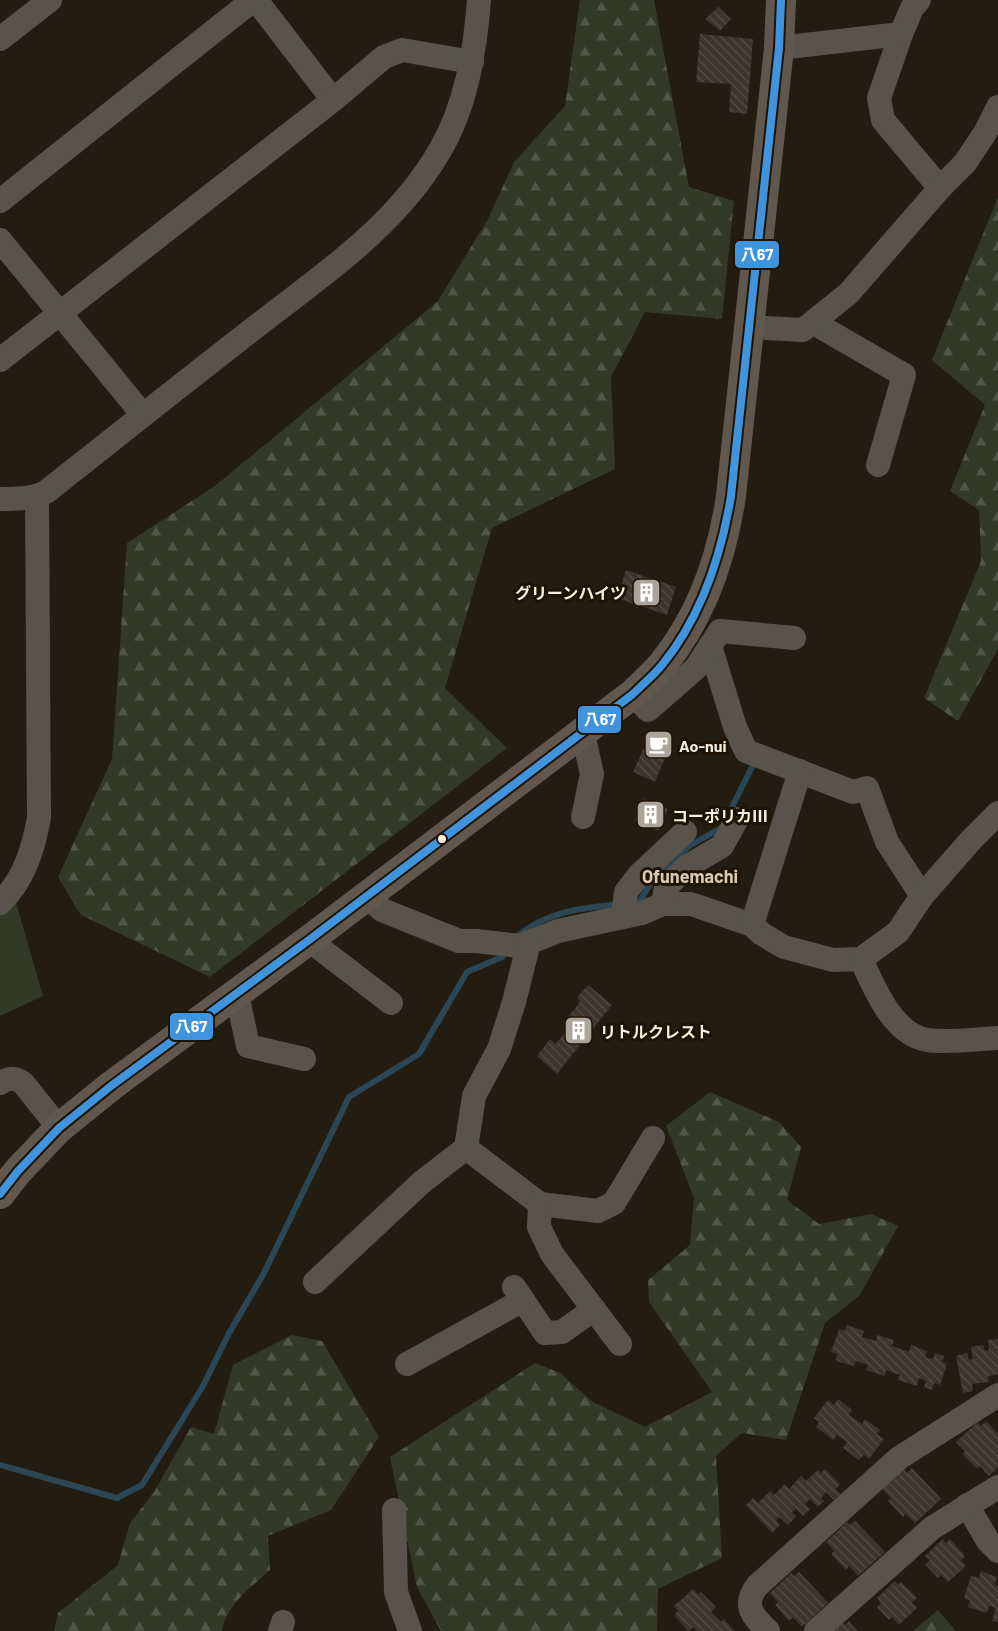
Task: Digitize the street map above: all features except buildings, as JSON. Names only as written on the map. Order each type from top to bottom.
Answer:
[{"type":"main road","points":[[0,1194],[59,1128],[111,1086],[309,940],[633,694],[662,665],[685,631],[702,602],[717,565],[732,496],[779,48],[782,0]]},
{"type":"street","points":[[0,39],[50,0]]},
{"type":"street","points":[[0,201],[254,0],[333,100]]},
{"type":"street","points":[[0,499],[36,496],[46,492],[359,246],[404,202],[440,151],[464,93],[472,62],[479,0]]},
{"type":"street","points":[[924,1],[912,8],[879,98],[883,120],[940,188]]},
{"type":"street","points":[[779,48],[901,34]]},
{"type":"street","points":[[0,360],[333,100],[384,57],[402,50],[472,62]]},
{"type":"street","points":[[750,327],[803,330],[849,293],[940,188],[965,163],[985,133],[998,107]]},
{"type":"street","points":[[0,240],[143,415]]},
{"type":"street","points":[[814,323],[904,375],[878,465]]},
{"type":"street","points":[[0,903],[19,881],[30,856],[39,819],[36,496]]},
{"type":"street","points":[[633,694],[648,710],[696,668],[720,631],[794,638]]},
{"type":"street","points":[[710,646],[735,728],[746,751],[853,792],[867,788],[886,842],[922,897]]},
{"type":"street","points":[[583,734],[592,774],[583,816]]},
{"type":"street","points":[[752,925],[800,771]]},
{"type":"street","points":[[367,896],[382,910],[459,941],[525,944],[558,931],[642,913],[663,904],[691,904],[752,925],[784,947],[833,960],[861,959],[898,932],[922,897],[972,839],[998,813]]},
{"type":"street","points":[[663,904],[666,887],[688,866],[722,846],[737,819]]},
{"type":"street","points":[[623,916],[626,892],[632,883],[685,832]]},
{"type":"street","points":[[309,940],[391,1003]]},
{"type":"street","points":[[315,1282],[422,1182],[466,1148],[474,1096],[499,1049],[514,1002],[525,944]]},
{"type":"street","points":[[861,959],[881,1001],[899,1026],[925,1040],[998,1038]]},
{"type":"street","points":[[237,994],[248,1046],[304,1059]]},
{"type":"street","points":[[0,1083],[17,1079],[23,1083],[59,1128]]},
{"type":"street","points":[[466,1148],[540,1204],[598,1211],[614,1203],[653,1138]]},
{"type":"street","points":[[540,1204],[539,1227],[552,1254],[620,1344]]},
{"type":"street","points":[[407,1364],[519,1294],[545,1333],[562,1332],[594,1309]]},
{"type":"street","points":[[768,1631],[756,1619],[749,1607],[751,1595],[757,1586],[899,1458],[998,1395]]},
{"type":"street","points":[[816,1631],[932,1528],[998,1487]]},
{"type":"street","points":[[967,1505],[988,1541],[998,1551]]},
{"type":"street","points":[[394,1510],[396,1592],[410,1631]]},
{"type":"green space","points":[[580,0],[654,0],[689,187],[734,201],[722,319],[645,312],[611,377],[615,469],[492,528],[445,688],[507,748],[210,977],[81,915],[58,877],[112,759],[127,543],[215,486],[438,301],[488,219],[514,162],[565,106]]},
{"type":"green space","points":[[998,197],[998,649],[958,721],[924,698],[981,561],[979,510],[950,491],[985,405],[932,360]]},
{"type":"green space","points":[[15,899],[43,996],[0,1016],[0,914]]},
{"type":"green space","points":[[710,1092],[779,1122],[801,1147],[787,1200],[819,1224],[871,1214],[898,1226],[860,1295],[825,1323],[786,1440],[742,1433],[716,1456],[722,1558],[658,1589],[657,1631],[441,1631],[417,1587],[390,1457],[535,1363],[560,1373],[593,1402],[645,1427],[712,1392],[649,1302],[648,1280],[690,1245],[694,1198],[666,1126]]},
{"type":"green space","points":[[292,1335],[322,1341],[379,1437],[331,1510],[268,1536],[270,1570],[234,1605],[224,1622],[222,1631],[54,1631],[58,1613],[118,1565],[130,1523],[154,1492],[191,1427],[214,1434],[233,1365]]},
{"type":"green space","points":[[938,1610],[956,1631],[913,1631]]},
{"type":"waterway","points":[[729,813],[754,763]]},
{"type":"waterway","points":[[631,902],[640,901],[654,877],[689,846],[721,828]]},
{"type":"waterway","points":[[518,936],[553,916],[579,909],[620,904]]},
{"type":"waterway","points":[[0,1465],[117,1498],[142,1485],[203,1386],[228,1335],[264,1273],[349,1097],[419,1054],[467,972],[502,957],[506,951]]},
{"type":"transit line","name":"八67","points":[[0,1194],[18,1171],[59,1128],[111,1086],[309,940],[633,694],[659,669],[676,646],[708,585],[722,541],[731,496],[779,48],[781,0]]},
{"type":"place","name":"グリーンハイツ","points":[[647,592]]},
{"type":"place","name":"Ao-nui","points":[[658,745]]},
{"type":"place","name":"コーポリカⅢ","points":[[651,815]]},
{"type":"place","name":"リトルクレスト","points":[[579,1031]]},
{"type":"district","name":"Ofunemachi","points":[[690,876]]}]
